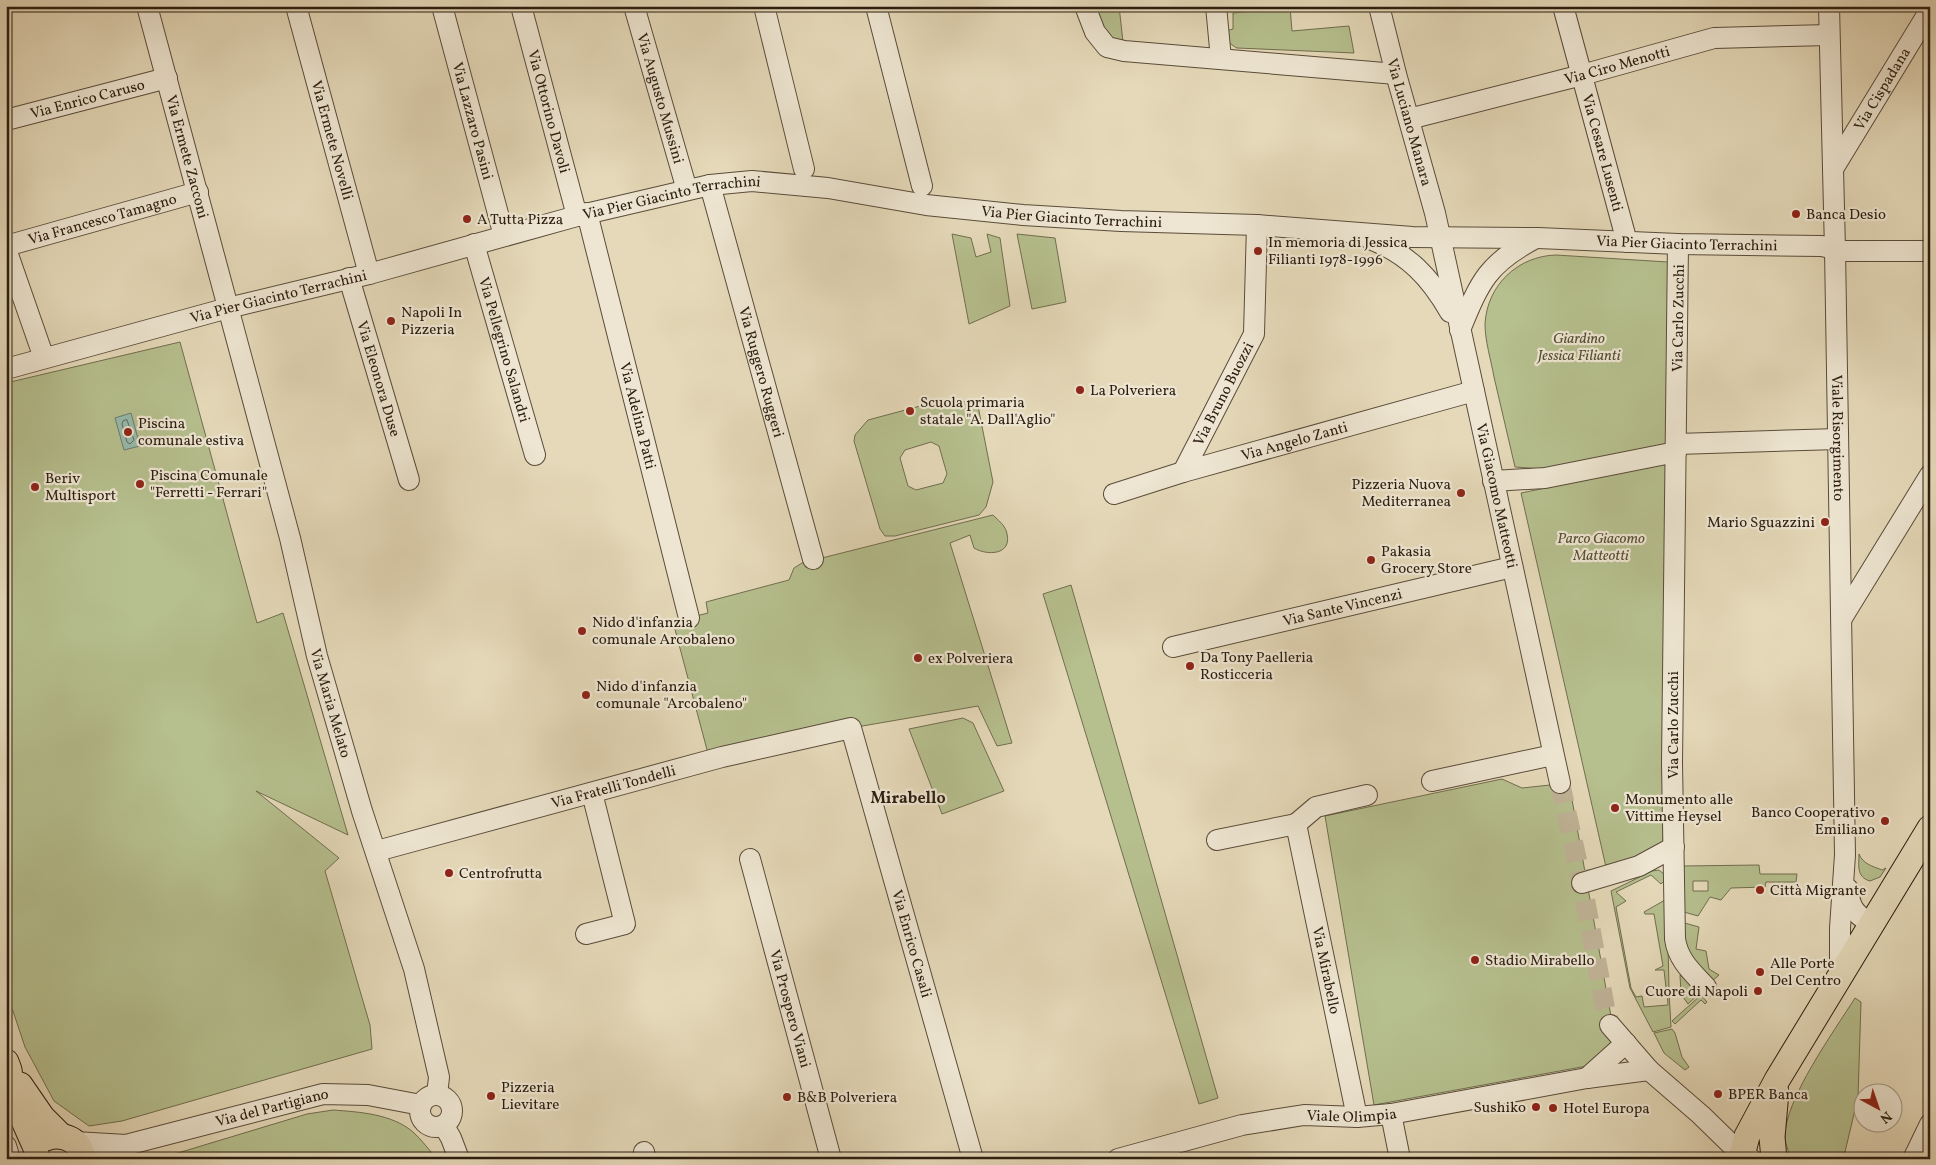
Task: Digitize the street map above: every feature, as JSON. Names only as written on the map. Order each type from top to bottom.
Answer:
[{"type":"main road","points":[[1745,1157],[1747,1136],[1777,1080],[1840,974],[1928,836]]},
{"type":"main road","points":[[8,1066],[42,1117],[73,1145]]},
{"type":"main road","points":[[8,1066],[13,1096],[34,1153]]},
{"type":"main road","points":[[1774,1159],[1772,1137],[1777,1080]]},
{"type":"main road","points":[[34,1153],[46,1138],[73,1145]]},
{"type":"street","name":"Via Ermete Zacconi","points":[[147,6],[228,308]]},
{"type":"street","name":"Via Ermete Novelli","points":[[296,6],[369,274]]},
{"type":"street","name":"Via Lazzaro Pasini","points":[[442,6],[504,236]]},
{"type":"street","name":"Via Ottorino Davoli","points":[[521,6],[582,215]]},
{"type":"street","name":"Via Augusto Mussini","points":[[634,6],[687,190]]},
{"type":"street","points":[[764,6],[804,169]]},
{"type":"street","points":[[876,6],[922,186]]},
{"type":"street","points":[[1085,6],[1095,32],[1107,47],[1124,51],[1396,74]]},
{"type":"street","points":[[1216,6],[1221,59]]},
{"type":"street","name":"Via Luciano Manara","points":[[1379,6],[1440,237]]},
{"type":"street","name":"Via Cesare Lusenti","points":[[1563,6],[1627,242]]},
{"type":"street","name":"Viale Risorgimento","points":[[1829,6],[1845,869],[1840,928],[1840,974]]},
{"type":"street","name":"Via Cispadana","points":[[1833,169],[1926,23]]},
{"type":"street","name":"Via Ciro Menotti","points":[[1409,119],[1582,75],[1714,38],[1829,35]]},
{"type":"street","name":"Via Enrico Caruso","points":[[6,120],[167,78]]},
{"type":"street","name":"Via Pier Giacinto Terrachini","points":[[6,369],[228,308],[369,274],[582,215],[710,185],[752,181],[828,188],[926,205],[1023,216],[1256,225],[1355,233],[1440,237],[1822,246],[1835,250],[1928,247]]},
{"type":"street","name":"Via Ruggero Ruggeri","points":[[710,185],[813,559]]},
{"type":"street","name":"Via Francesco Tamagno","points":[[6,248],[198,192]]},
{"type":"street","name":"Via Adelina Patti","points":[[582,215],[689,618]]},
{"type":"street","name":"Via Bruno Buozzi","points":[[1184,472],[1254,334],[1256,225]]},
{"type":"street","name":"Via Pier Giacinto Terrachini","points":[[1355,233],[1390,247],[1414,264],[1438,290],[1460,330]]},
{"type":"street","name":"Via Giacomo Matteotti","points":[[1440,237],[1560,783]]},
{"type":"street","name":"Via Pier Giacinto Terrachini","points":[[1460,330],[1476,290],[1488,273],[1514,250],[1538,238]]},
{"type":"street","name":"Via Pellegrino Salandri","points":[[474,244],[535,455]]},
{"type":"street","name":"Via Carlo Zucchi","points":[[1678,244],[1672,763],[1676,948],[1687,967],[1706,987]]},
{"type":"street","points":[[6,248],[44,358]]},
{"type":"street","name":"Via Eleonora Duse","points":[[349,278],[409,480]]},
{"type":"street","name":"Via Maria Melato","points":[[228,308],[290,538],[317,656],[362,811],[377,851],[414,969],[439,1077],[429,1100]]},
{"type":"street","name":"Via Angelo Zanti","points":[[1114,494],[1184,472],[1474,391]]},
{"type":"street","points":[[1493,481],[1545,478],[1677,448],[1838,439]]},
{"type":"street","points":[[1841,620],[1930,475]]},
{"type":"street","name":"Via Sante Vincenzi","points":[[1172,647],[1512,567]]},
{"type":"street","name":"Via Fratelli Tondelli","points":[[377,851],[722,757],[851,728]]},
{"type":"street","name":"Via Enrico Casali","points":[[851,728],[973,1159]]},
{"type":"street","points":[[1432,781],[1553,755]]},
{"type":"street","points":[[586,934],[625,924],[592,793]]},
{"type":"street","points":[[1217,840],[1296,824],[1316,806],[1367,795]]},
{"type":"street","name":"Via Mirabello","points":[[1296,824],[1357,1117]]},
{"type":"street","points":[[1582,883],[1640,866],[1674,847]]},
{"type":"street","name":"Via Prospero Viani","points":[[750,859],[830,1159]]},
{"type":"street","name":"Viale Risorgimento","points":[[1845,869],[1850,903],[1856,914],[1871,924]]},
{"type":"street","points":[[1610,1025],[1650,1070],[1745,1157]]},
{"type":"street","points":[[1587,1078],[1626,1043]]},
{"type":"street","name":"Viale Olimpia","points":[[1118,1159],[1242,1125],[1304,1115],[1357,1117],[1390,1114],[1587,1078],[1650,1070]]},
{"type":"street","name":"Via del Partigiano","points":[[73,1145],[126,1145],[323,1094],[368,1095],[429,1100]]},
{"type":"street","points":[[429,1100],[421,1116],[427,1125],[432,1128],[444,1126],[459,1159]]},
{"type":"street","points":[[1390,1114],[1400,1159]]},
{"type":"street","points":[[1913,1159],[1930,1124]]},
{"type":"street","name":"Via del Partigiano","points":[[103,1159],[126,1145]]},
{"type":"street","points":[[6,1146],[10,1159]]},
{"type":"green space","points":[[1092,6],[1119,6],[1123,42],[1111,42]]},
{"type":"green space","points":[[1290,7],[1292,31],[1349,26],[1354,53],[1237,48],[1229,41],[1226,31],[1233,29],[1233,13]]},
{"type":"green space","points":[[952,234],[971,238],[976,257],[991,252],[987,234],[1000,238],[1010,306],[969,324]]},
{"type":"green space","points":[[1017,234],[1055,238],[1066,302],[1032,309]]},
{"type":"green space","name":"Giardino Jessica Filianti","points":[[1556,255],[1668,262],[1667,445],[1543,469],[1515,467],[1487,344],[1485,324],[1487,310],[1498,285],[1517,267],[1542,257]]},
{"type":"green space","points":[[180,342],[257,623],[283,613],[348,835],[256,791],[339,858],[325,871],[370,1025],[372,1049],[122,1121],[89,1126],[54,1101],[25,1047],[6,990],[6,383]]},
{"type":"green space","points":[[971,401],[978,406],[993,482],[986,507],[979,515],[895,536],[885,536],[880,529],[854,441],[855,435],[868,420],[924,405]],"holes":[[[931,442],[939,446],[947,474],[943,483],[916,490],[908,486],[900,458],[905,450]]]},
{"type":"green space","name":"Parco Giacomo Matteotti","points":[[1664,464],[1667,468],[1663,842],[1635,860],[1606,867],[1521,493]]},
{"type":"green space","points":[[993,515],[1002,523],[1006,531],[1008,541],[1002,550],[991,553],[979,551],[974,548],[970,535],[950,543],[1012,743],[997,746],[978,706],[851,728],[710,761],[673,622],[708,613],[706,602],[789,580],[794,568],[802,563]]},
{"type":"green space","points":[[1071,585],[1218,1098],[1199,1104],[1043,594]]},
{"type":"green space","points":[[963,718],[973,723],[1004,791],[942,814],[909,729]]},
{"type":"green space","name":"Stadio Mirabello","points":[[1502,779],[1522,788],[1569,783],[1616,1044],[1587,1066],[1374,1105],[1325,816]]},
{"type":"green space","points":[[1859,854],[1868,864],[1882,870],[1886,868],[1880,877],[1870,881],[1862,877],[1859,870]]},
{"type":"green space","points":[[1759,865],[1760,874],[1797,874],[1796,882],[1766,882],[1765,887],[1731,888],[1721,900],[1710,897],[1698,916],[1684,912],[1682,866]],"holes":[[[1693,881],[1708,881],[1708,891],[1693,891]]]},
{"type":"green space","points":[[1659,870],[1665,875],[1665,880],[1661,884],[1651,875],[1616,892],[1626,901],[1616,907],[1631,988],[1636,997],[1642,996],[1644,1007],[1668,1005],[1667,991],[1669,991],[1671,1027],[1653,1032],[1630,988],[1611,891],[1652,871]]},
{"type":"green space","points":[[1665,900],[1667,901],[1669,988],[1666,988],[1664,970],[1655,970],[1663,966],[1654,914],[1645,914],[1644,912]]},
{"type":"green space","points":[[1681,922],[1699,927],[1696,949],[1706,951],[1709,969],[1719,975],[1710,983],[1681,941]]},
{"type":"green space","points":[[1680,975],[1699,994],[1688,1004],[1681,994]]},
{"type":"green space","points":[[1701,995],[1707,1002],[1705,1004],[1701,1000],[1675,1024],[1672,1021]]},
{"type":"green space","points":[[1855,998],[1861,1002],[1858,1082],[1854,1082],[1854,1114],[1845,1152],[1832,1159],[1791,1159],[1785,1137],[1787,1122],[1801,1085]]},
{"type":"green space","points":[[1672,1029],[1682,1057],[1689,1067],[1685,1070],[1664,1053],[1654,1033]]},
{"type":"green space","points":[[333,1110],[375,1115],[395,1121],[413,1132],[437,1159],[158,1159],[307,1114]]},
{"type":"water","name":"Piscina comunale estiva","points":[[131,413],[140,446],[124,450],[115,418]]},
{"type":"tunnel","points":[[1560,783],[1610,1025]]},
{"type":"place","name":"Banca Desio","points":[[1796,214]]},
{"type":"place","name":"A Tutta Pizza","points":[[467,219]]},
{"type":"place","name":"In memoria di Jessica Filianti 1978-1996","points":[[1258,251]]},
{"type":"place","name":"Napoli In Pizzeria","points":[[391,321]]},
{"type":"place","name":"La Polveriera","points":[[1080,390]]},
{"type":"place","name":"Scuola primaria statale \"A. Dall'Aglio\"","points":[[910,411]]},
{"type":"place","name":"Piscina comunale estiva","points":[[128,432]]},
{"type":"place","name":"Piscina Comunale \"Ferretti - Ferrari\"","points":[[140,484]]},
{"type":"place","name":"Beriv Multisport","points":[[35,487]]},
{"type":"place","name":"Pizzeria Nuova Mediterranea","points":[[1461,493]]},
{"type":"place","name":"Mario Sguazzini","points":[[1825,522]]},
{"type":"place","name":"Pakasia Grocery Store","points":[[1371,560]]},
{"type":"place","name":"Nido d'infanzia comunale Arcobaleno","points":[[582,631]]},
{"type":"place","name":"ex Polveriera","points":[[918,658]]},
{"type":"place","name":"Da Tony Paelleria Rosticceria","points":[[1190,666]]},
{"type":"place","name":"Nido d'infanzia comunale \"Arcobaleno\"","points":[[586,695]]},
{"type":"place","name":"Monumento alle Vittime Heysel","points":[[1615,808]]},
{"type":"place","name":"Banco Cooperativo Emiliano","points":[[1885,821]]},
{"type":"place","name":"Centrofrutta","points":[[449,873]]},
{"type":"place","name":"Città Migrante","points":[[1760,890]]},
{"type":"place","name":"Stadio Mirabello","points":[[1475,960]]},
{"type":"place","name":"Alle Porte Del Centro","points":[[1760,972]]},
{"type":"place","name":"Cuore di Napoli","points":[[1758,991]]},
{"type":"place","name":"BPER Banca","points":[[1718,1094]]},
{"type":"place","name":"Pizzeria Lievitare","points":[[491,1096]]},
{"type":"place","name":"B&B Polveriera","points":[[787,1097]]},
{"type":"place","name":"Sushiko","points":[[1536,1107]]},
{"type":"place","name":"Hotel Europa","points":[[1553,1108]]},
{"type":"district","name":"Mirabello","points":[[908,797]]}]
